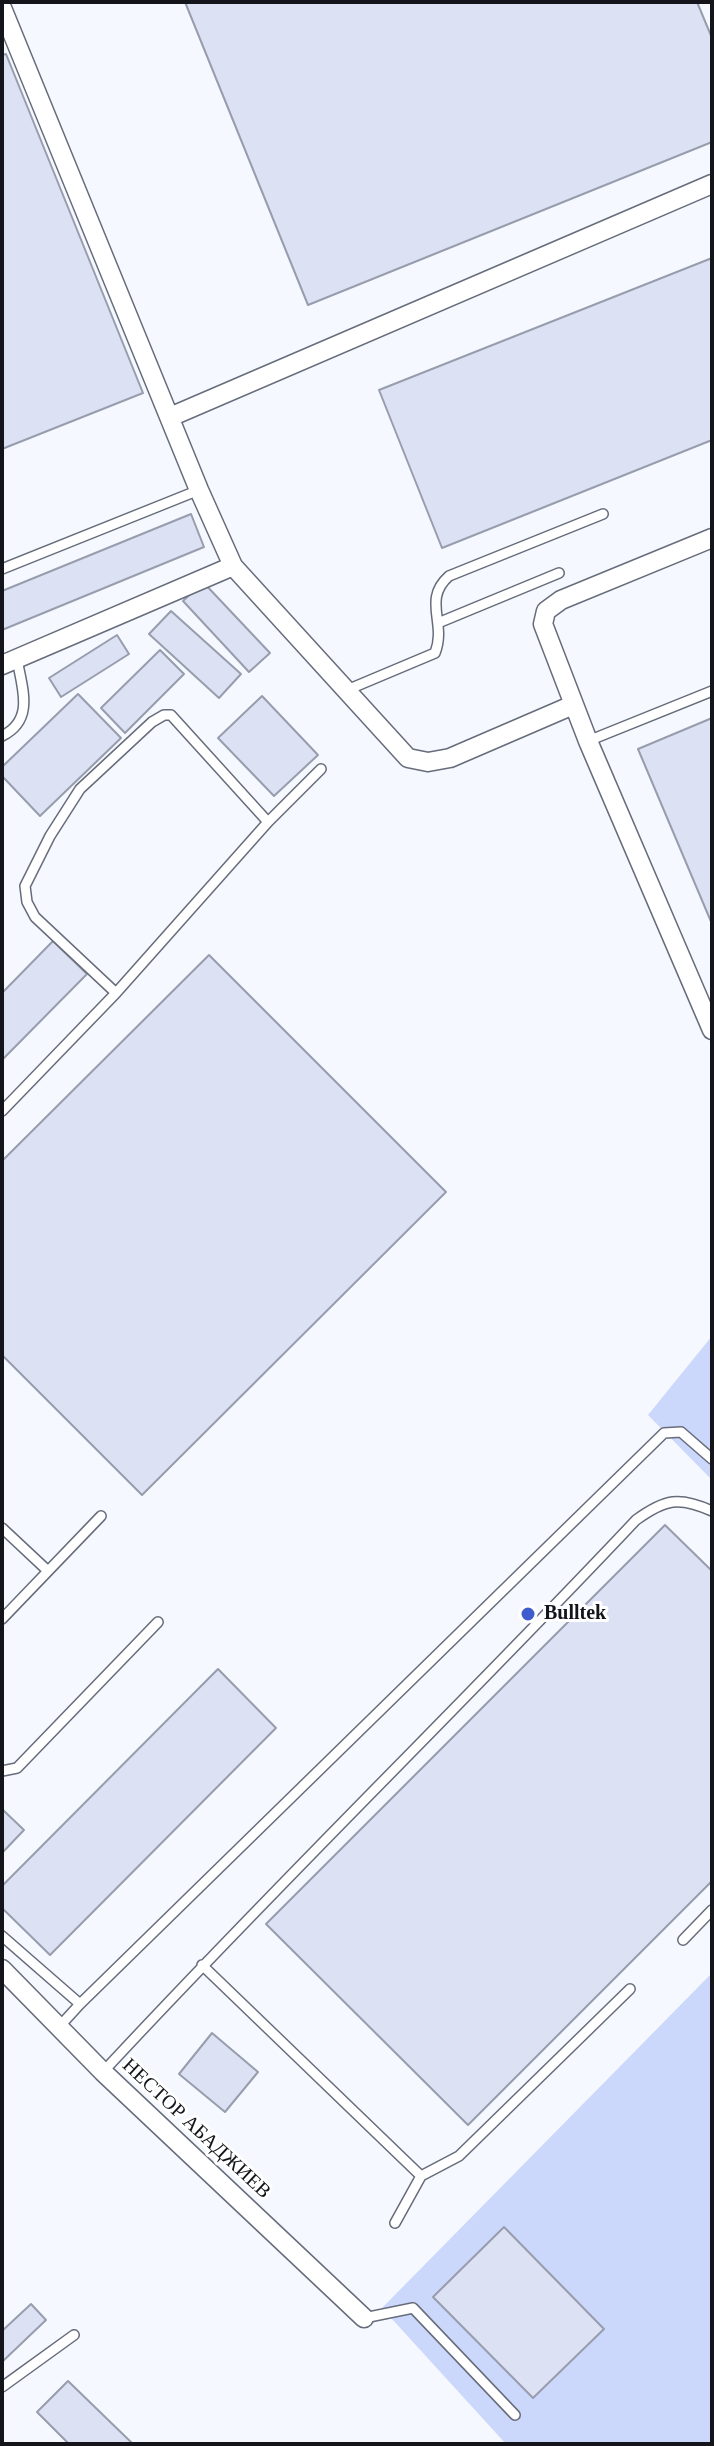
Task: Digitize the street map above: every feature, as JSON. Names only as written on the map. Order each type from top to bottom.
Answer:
[{"type":"street","points":[[2,8],[233,566],[408,758],[428,762],[450,758],[573,705]]},
{"type":"street","points":[[170,417],[712,184]]},
{"type":"street","points":[[712,538],[561,600],[546,611],[543,624],[573,705],[712,1030]]},
{"type":"street","points":[[9,662],[233,566]]},
{"type":"street","name":"НЕСТОР АБАДЖИЕВ","points":[[2,1969],[103,2072],[364,2318]]},
{"type":"lane","points":[[2,569],[199,490]]},
{"type":"lane","points":[[347,690],[435,653],[440,640],[436,594],[439,584],[449,576],[603,514]]},
{"type":"lane","points":[[438,623],[559,573]]},
{"type":"lane","points":[[2,736],[20,722],[26,709],[9,662]]},
{"type":"lane","points":[[588,741],[712,691]]},
{"type":"lane","points":[[116,993],[35,917],[27,902],[25,886],[50,836],[80,789],[152,722],[164,715],[171,715],[268,822]]},
{"type":"lane","points":[[2,1111],[116,993],[268,822],[321,769]]},
{"type":"lane","points":[[59,2027],[664,1433],[681,1432],[712,1459]]},
{"type":"lane","points":[[103,2072],[202,1965],[511,1653],[636,1520],[657,1504],[690,1501],[712,1511]]},
{"type":"lane","points":[[2,1619],[101,1516]]},
{"type":"lane","points":[[2,1528],[48,1571]]},
{"type":"lane","points":[[2,1771],[17,1768],[158,1622]]},
{"type":"lane","points":[[683,1940],[712,1910]]},
{"type":"lane","points":[[2,1936],[80,2004]]},
{"type":"lane","points":[[202,1965],[421,2176]]},
{"type":"lane","points":[[395,2223],[421,2176],[459,2156],[630,1989]]},
{"type":"lane","points":[[364,2318],[413,2308],[515,2415]]},
{"type":"lane","points":[[2,2387],[74,2335]]},
{"type":"shaded area","points":[[712,1336],[712,1480],[648,1415]]},
{"type":"shaded area","points":[[712,1973],[712,2444],[506,2444],[382,2308]]},
{"type":"building","points":[[185,2],[697,2],[712,38],[712,142],[308,305]]},
{"type":"building","points":[[6,54],[143,393],[2,449],[2,55]]},
{"type":"building","points":[[712,258],[712,440],[442,548],[379,390]]},
{"type":"building","points":[[191,514],[204,547],[2,630],[2,591]]},
{"type":"building","points":[[203,582],[270,653],[249,672],[183,601]]},
{"type":"building","points":[[171,611],[241,674],[219,698],[149,634]]},
{"type":"building","points":[[117,635],[129,654],[61,697],[49,678]]},
{"type":"building","points":[[160,650],[184,674],[125,733],[101,708]]},
{"type":"building","points":[[78,694],[121,738],[40,816],[2,776],[2,767]]},
{"type":"building","points":[[262,696],[318,755],[274,796],[218,738]]},
{"type":"building","points":[[712,718],[712,924],[638,749]]},
{"type":"building","points":[[53,941],[87,974],[2,1060],[2,993]]},
{"type":"building","points":[[209,955],[446,1192],[142,1495],[2,1355],[2,1161]]},
{"type":"building","points":[[665,1525],[712,1571],[712,1881],[468,2125],[266,1924]]},
{"type":"building","points":[[218,1669],[276,1728],[50,1955],[2,1908],[2,1886]]},
{"type":"building","points":[[2,1809],[24,1830],[2,1853]]},
{"type":"building","points":[[212,2033],[258,2072],[225,2112],[179,2074]]},
{"type":"building","points":[[504,2227],[604,2329],[533,2398],[433,2297]]},
{"type":"building","points":[[31,2304],[46,2320],[2,2362],[2,2331]]},
{"type":"building","points":[[68,2381],[133,2444],[69,2444],[37,2412]]},
{"type":"place","name":"Bulltek","points":[[528,1614]]}]
